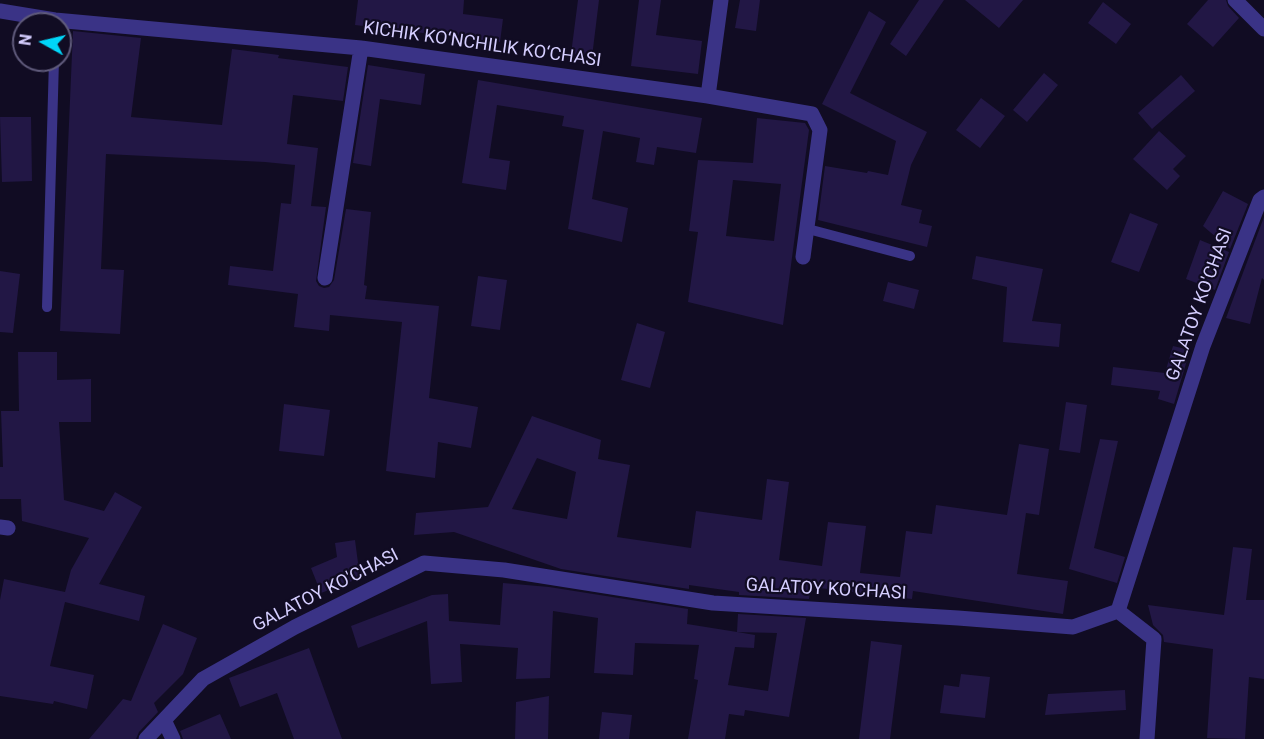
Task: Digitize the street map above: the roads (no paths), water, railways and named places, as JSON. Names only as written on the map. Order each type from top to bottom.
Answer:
[{"type":"street","points":[[708,96],[721,0]]},
{"type":"street","points":[[1235,0],[1264,28]]},
{"type":"street","name":"KICHIK KO‘NCHILIK KO‘CHASI","points":[[72,23],[361,48],[708,96],[812,114],[820,130],[803,257]]},
{"type":"street","points":[[326,278],[361,48]]},
{"type":"street","name":"GALATOY KO'CHASI","points":[[146,739],[203,680],[295,627],[424,562],[504,570],[713,603],[1073,627],[1118,610],[1203,346],[1260,200],[1264,196]]},
{"type":"street","points":[[1118,610],[1154,639],[1147,739]]},
{"type":"street","points":[[164,720],[173,739]]},
{"type":"lane","points":[[47,307],[54,72]]},
{"type":"lane","points":[[808,229],[910,256]]}]
